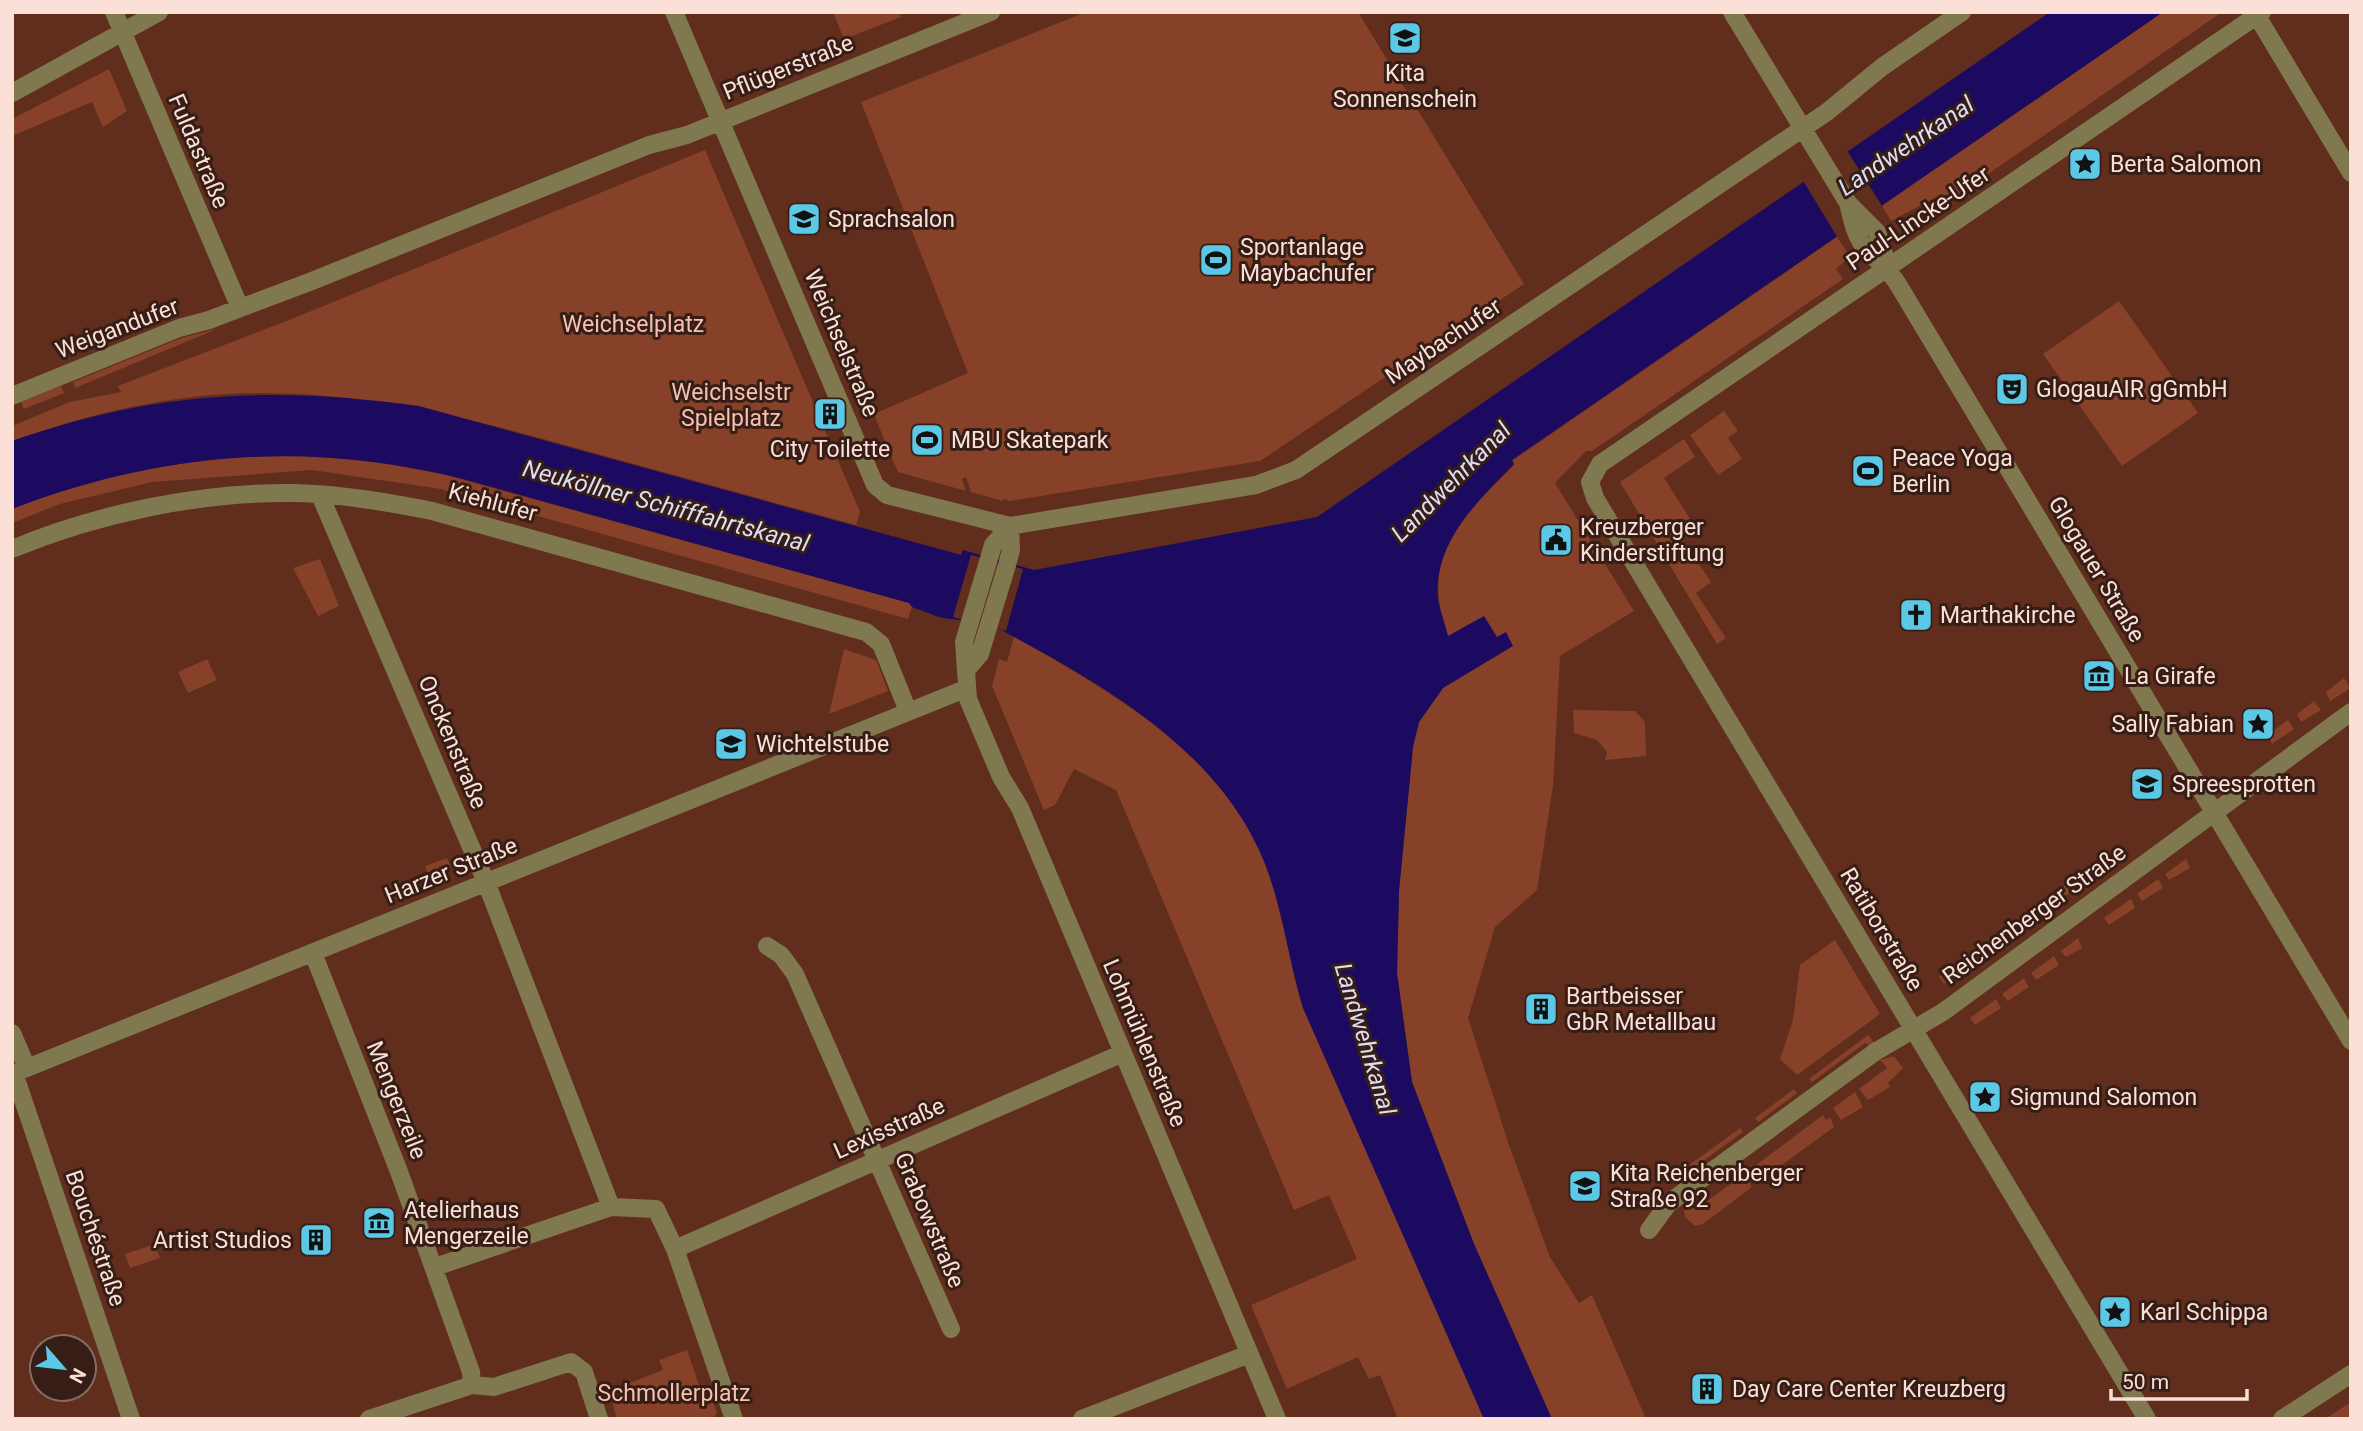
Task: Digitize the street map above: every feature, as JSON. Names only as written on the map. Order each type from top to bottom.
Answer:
[{"type":"street","name":"Fuldastraße","points":[[114,12],[240,308]]},
{"type":"street","points":[[12,93],[159,12]]},
{"type":"street","name":"Weichselstraße","points":[[674,12],[875,485],[887,495]]},
{"type":"street","name":"Pflügerstraße","points":[[721,121],[991,12]]},
{"type":"street","name":"Glogauer Straße","points":[[1732,12],[1861,224],[1881,239],[1888,267],[2351,1041]]},
{"type":"street","name":"Maybachufer","points":[[887,495],[1010,526],[1256,485],[1296,470],[1803,128],[1882,67],[1962,12]]},
{"type":"street","points":[[2259,14],[2351,173]]},
{"type":"street","name":"Paul-Lincke-Ufer","points":[[1600,464],[2259,14]]},
{"type":"street","points":[[240,308],[649,145],[721,121]]},
{"type":"street","name":"Weigandufer","points":[[12,396],[179,328],[240,308]]},
{"type":"street","name":"Ratiborstraße","points":[[1600,464],[1590,482],[1595,498],[2147,1419]]},
{"type":"street","name":"Kiehlufer","points":[[12,549],[154,505],[290,493],[370,499],[432,511],[866,632],[881,644],[908,711]]},
{"type":"street","name":"Onckenstraße","points":[[320,495],[486,882],[611,1207]]},
{"type":"street","points":[[965,689],[967,669],[962,649],[978,624],[998,562],[993,545],[1010,526]]},
{"type":"street","name":"Harzer Straße","points":[[18,1072],[965,689]]},
{"type":"street","name":"Lohmühlenstraße","points":[[965,689],[1001,776],[1020,808],[1277,1419]]},
{"type":"street","name":"Reichenberger Straße","points":[[1649,1230],[1668,1204],[1685,1191],[1875,1052],[1942,1012],[2351,712]]},
{"type":"street","name":"Grabowstraße","points":[[768,946],[781,955],[795,974],[951,1329]]},
{"type":"street","name":"Mengerzeile","points":[[313,953],[435,1267]]},
{"type":"street","name":"Bouchéstraße","points":[[12,1033],[18,1072],[131,1419]]},
{"type":"street","name":"Lexisstraße","points":[[676,1249],[1123,1053]]},
{"type":"street","points":[[471,1385],[471,1372],[435,1267],[611,1207],[647,1206],[656,1209],[676,1249],[734,1419]]},
{"type":"street","points":[[1082,1419],[1249,1354]]},
{"type":"street","points":[[369,1419],[471,1385],[494,1387],[571,1362],[584,1372],[599,1419]]},
{"type":"street","points":[[2282,1419],[2351,1374]]},
{"type":"green space","points":[[833,12],[898,12],[901,17],[844,39]]},
{"type":"green space","name":"Sportanlage Maybachufer","points":[[1086,12],[1358,12],[1524,284],[1260,461],[1009,501],[971,492],[966,477],[962,479],[966,491],[898,472],[889,452],[891,447],[886,444],[874,414],[968,373],[861,102]]},
{"type":"green space","points":[[2163,12],[2222,12],[1942,206],[1936,197],[1891,221],[1882,206]]},
{"type":"green space","points":[[109,69],[127,111],[103,127],[92,102],[12,136],[12,119]]},
{"type":"green space","name":"Weichselplatz","points":[[705,150],[860,512],[856,525],[474,421],[341,397],[251,393],[191,397],[100,414],[12,441],[12,426],[70,402],[121,392],[118,386],[289,320]]},
{"type":"green space","points":[[1837,237],[1847,252],[1846,260],[1836,269],[1843,279],[1592,451],[1586,451],[1555,483],[1634,611],[1560,656],[1553,786],[1537,890],[1495,927],[1468,1018],[1509,1145],[1550,1257],[1579,1303],[1592,1295],[1646,1419],[1552,1419],[1474,1244],[1412,1082],[1397,973],[1399,891],[1413,747],[1419,722],[1443,688],[1462,674],[1497,637],[1448,637],[1439,599],[1443,560],[1460,524],[1514,465],[1512,461]]},
{"type":"green space","points":[[2119,301],[2198,413],[2122,466],[2043,354]]},
{"type":"green space","points":[[217,329],[75,388],[73,382],[181,338]]},
{"type":"green space","points":[[61,386],[64,393],[24,409],[21,402]]},
{"type":"green space","points":[[1724,411],[1738,431],[1728,438],[1742,459],[1718,475],[1690,435]]},
{"type":"green space","points":[[1684,439],[1695,457],[1664,478],[1694,525],[1680,535],[1711,582],[1696,593],[1726,638],[1717,644],[1620,482]]},
{"type":"green space","points":[[267,454],[364,460],[442,474],[910,603],[912,607],[908,619],[441,489],[312,470],[152,482],[60,504],[12,523],[12,509],[74,487],[137,471]]},
{"type":"green space","points":[[320,559],[339,606],[318,616],[293,568]]},
{"type":"green space","points":[[1014,636],[1085,678],[1154,725],[1214,780],[1239,813],[1267,868],[1303,1008],[1484,1419],[1398,1419],[1380,1375],[1369,1379],[1358,1357],[1287,1389],[1251,1305],[1357,1259],[1329,1195],[1294,1210],[1116,790],[1074,769],[1055,805],[1044,810],[992,686],[999,659],[1007,662]]},
{"type":"green space","points":[[844,649],[876,660],[888,691],[829,714]]},
{"type":"green space","points":[[207,659],[217,680],[188,693],[178,672]]},
{"type":"green space","points":[[2344,678],[2351,688],[2330,701],[2326,692]]},
{"type":"green space","points":[[2314,701],[2321,710],[2301,722],[2297,714]]},
{"type":"green space","points":[[1573,710],[1635,711],[1645,722],[1646,756],[1605,760],[1607,752],[1597,740],[1574,733]]},
{"type":"green space","points":[[2288,720],[2294,729],[2272,744],[2268,735]]},
{"type":"green space","points":[[2104,856],[2111,862],[2089,878],[2085,870]]},
{"type":"green space","points":[[447,858],[451,868],[429,877],[425,866]]},
{"type":"green space","points":[[2186,859],[2190,868],[2169,880],[2165,874]]},
{"type":"green space","points":[[2076,877],[2083,883],[2061,899],[2057,891]]},
{"type":"green space","points":[[2158,879],[2163,888],[2142,901],[2137,894]]},
{"type":"green space","points":[[2131,899],[2135,908],[2109,925],[2104,918]]},
{"type":"green space","points":[[2024,915],[2030,921],[2004,941],[2000,932]]},
{"type":"green space","points":[[2078,938],[2082,948],[2066,957],[2061,951]]},
{"type":"green space","points":[[1991,939],[1998,945],[1974,963],[1970,954]]},
{"type":"green space","points":[[1835,940],[1880,1014],[1797,1075],[1780,1059],[1793,1020],[1800,965]]},
{"type":"green space","points":[[2054,956],[2059,965],[2036,980],[2031,973]]},
{"type":"green space","points":[[1960,962],[1967,968],[1944,984],[1939,977]]},
{"type":"green space","points":[[2024,978],[2029,987],[2008,1001],[2002,994]]},
{"type":"green space","points":[[1996,999],[2001,1008],[1975,1025],[1970,1018]]},
{"type":"green space","points":[[1868,1035],[1874,1043],[1870,1046],[1865,1043],[1812,1082],[1809,1079]]},
{"type":"green space","points":[[1894,1056],[1903,1068],[1888,1083],[1890,1087],[1868,1100],[1859,1089],[1887,1068],[1880,1060]]},
{"type":"green space","points":[[1794,1089],[1797,1093],[1758,1122],[1755,1118]]},
{"type":"green space","points":[[1855,1092],[1863,1107],[1841,1120],[1833,1108]]},
{"type":"green space","points":[[1823,1115],[1826,1120],[1830,1117],[1834,1127],[1760,1181],[1751,1169]]},
{"type":"green space","points":[[1740,1128],[1743,1132],[1688,1172],[1685,1168]]},
{"type":"green space","points":[[1744,1174],[1752,1187],[1703,1224],[1695,1226],[1685,1217],[1683,1205],[1691,1199],[1699,1207]]},
{"type":"green space","points":[[155,1244],[160,1258],[130,1268],[125,1254]]},
{"type":"green space","name":"Schmollerplatz","points":[[687,1350],[700,1388],[708,1385],[717,1414],[710,1419],[617,1419],[609,1391],[663,1370],[659,1360]]},
{"type":"green space","points":[[2351,1402],[2351,1418],[2325,1419]]},
{"type":"water","points":[[2050,12],[2163,12],[1512,460],[1514,464],[1461,524],[1443,559],[1438,578],[1438,599],[1448,636],[1484,616],[1497,637],[1506,632],[1513,646],[1443,688],[1419,722],[1413,747],[1399,891],[1397,973],[1412,1082],[1474,1244],[1552,1419],[1484,1419],[1303,1008],[1267,869],[1238,812],[1212,778],[1182,748],[1148,720],[1076,672],[991,626],[942,618],[912,607],[909,603],[463,479],[405,467],[348,459],[291,456],[235,458],[179,464],[124,475],[12,509],[12,441],[64,424],[115,412],[213,397],[262,395],[313,396],[419,406],[961,555],[963,550],[1034,570],[1317,517]]},
{"type":"pier","points":[[1846,149],[1884,209],[1839,240],[1802,179]]},
{"type":"pier","points":[[971,555],[1023,569],[1006,631],[953,617]]},
{"type":"place","name":"Kita Sonnenschein","points":[[1405,38]]},
{"type":"place","name":"Berta Salomon","points":[[2085,164]]},
{"type":"place","name":"Sprachsalon","points":[[804,219]]},
{"type":"place","name":"Sportanlage Maybachufer","points":[[1216,260]]},
{"type":"place","name":"GlogauAIR gGmbH","points":[[2012,389]]},
{"type":"place","name":"City Toilette","points":[[830,414]]},
{"type":"place","name":"MBU Skatepark","points":[[927,440]]},
{"type":"place","name":"Peace Yoga Berlin","points":[[1868,471]]},
{"type":"place","name":"Kreuzberger Kinderstiftung","points":[[1556,540]]},
{"type":"place","name":"Marthakirche","points":[[1916,615]]},
{"type":"place","name":"La Girafe","points":[[2099,676]]},
{"type":"place","name":"Sally Fabian","points":[[2258,724]]},
{"type":"place","name":"Wichtelstube","points":[[731,744]]},
{"type":"place","name":"Spreesprotten","points":[[2147,784]]},
{"type":"place","name":"Bartbeisser GbR Metallbau","points":[[1541,1009]]},
{"type":"place","name":"Sigmund Salomon","points":[[1985,1097]]},
{"type":"place","name":"Kita Reichenberger Straße 92","points":[[1585,1186]]},
{"type":"place","name":"Atelierhaus Mengerzeile","points":[[379,1223]]},
{"type":"place","name":"Artist Studios","points":[[316,1240]]},
{"type":"place","name":"Karl Schippa","points":[[2115,1312]]},
{"type":"place","name":"Day Care Center Kreuzberg","points":[[1707,1389]]},
{"type":"water label","name":"Landwehrkanal","points":[[1906,146]]},
{"type":"water label","name":"Landwehrkanal","points":[[1451,482]]},
{"type":"water label","name":"Neuköllner Schifffahrtskanal","points":[[666,506]]},
{"type":"water label","name":"Landwehrkanal","points":[[1365,1039]]},
{"type":"park label","name":"Weichselstr Spielplatz","points":[[731,405]]}]
